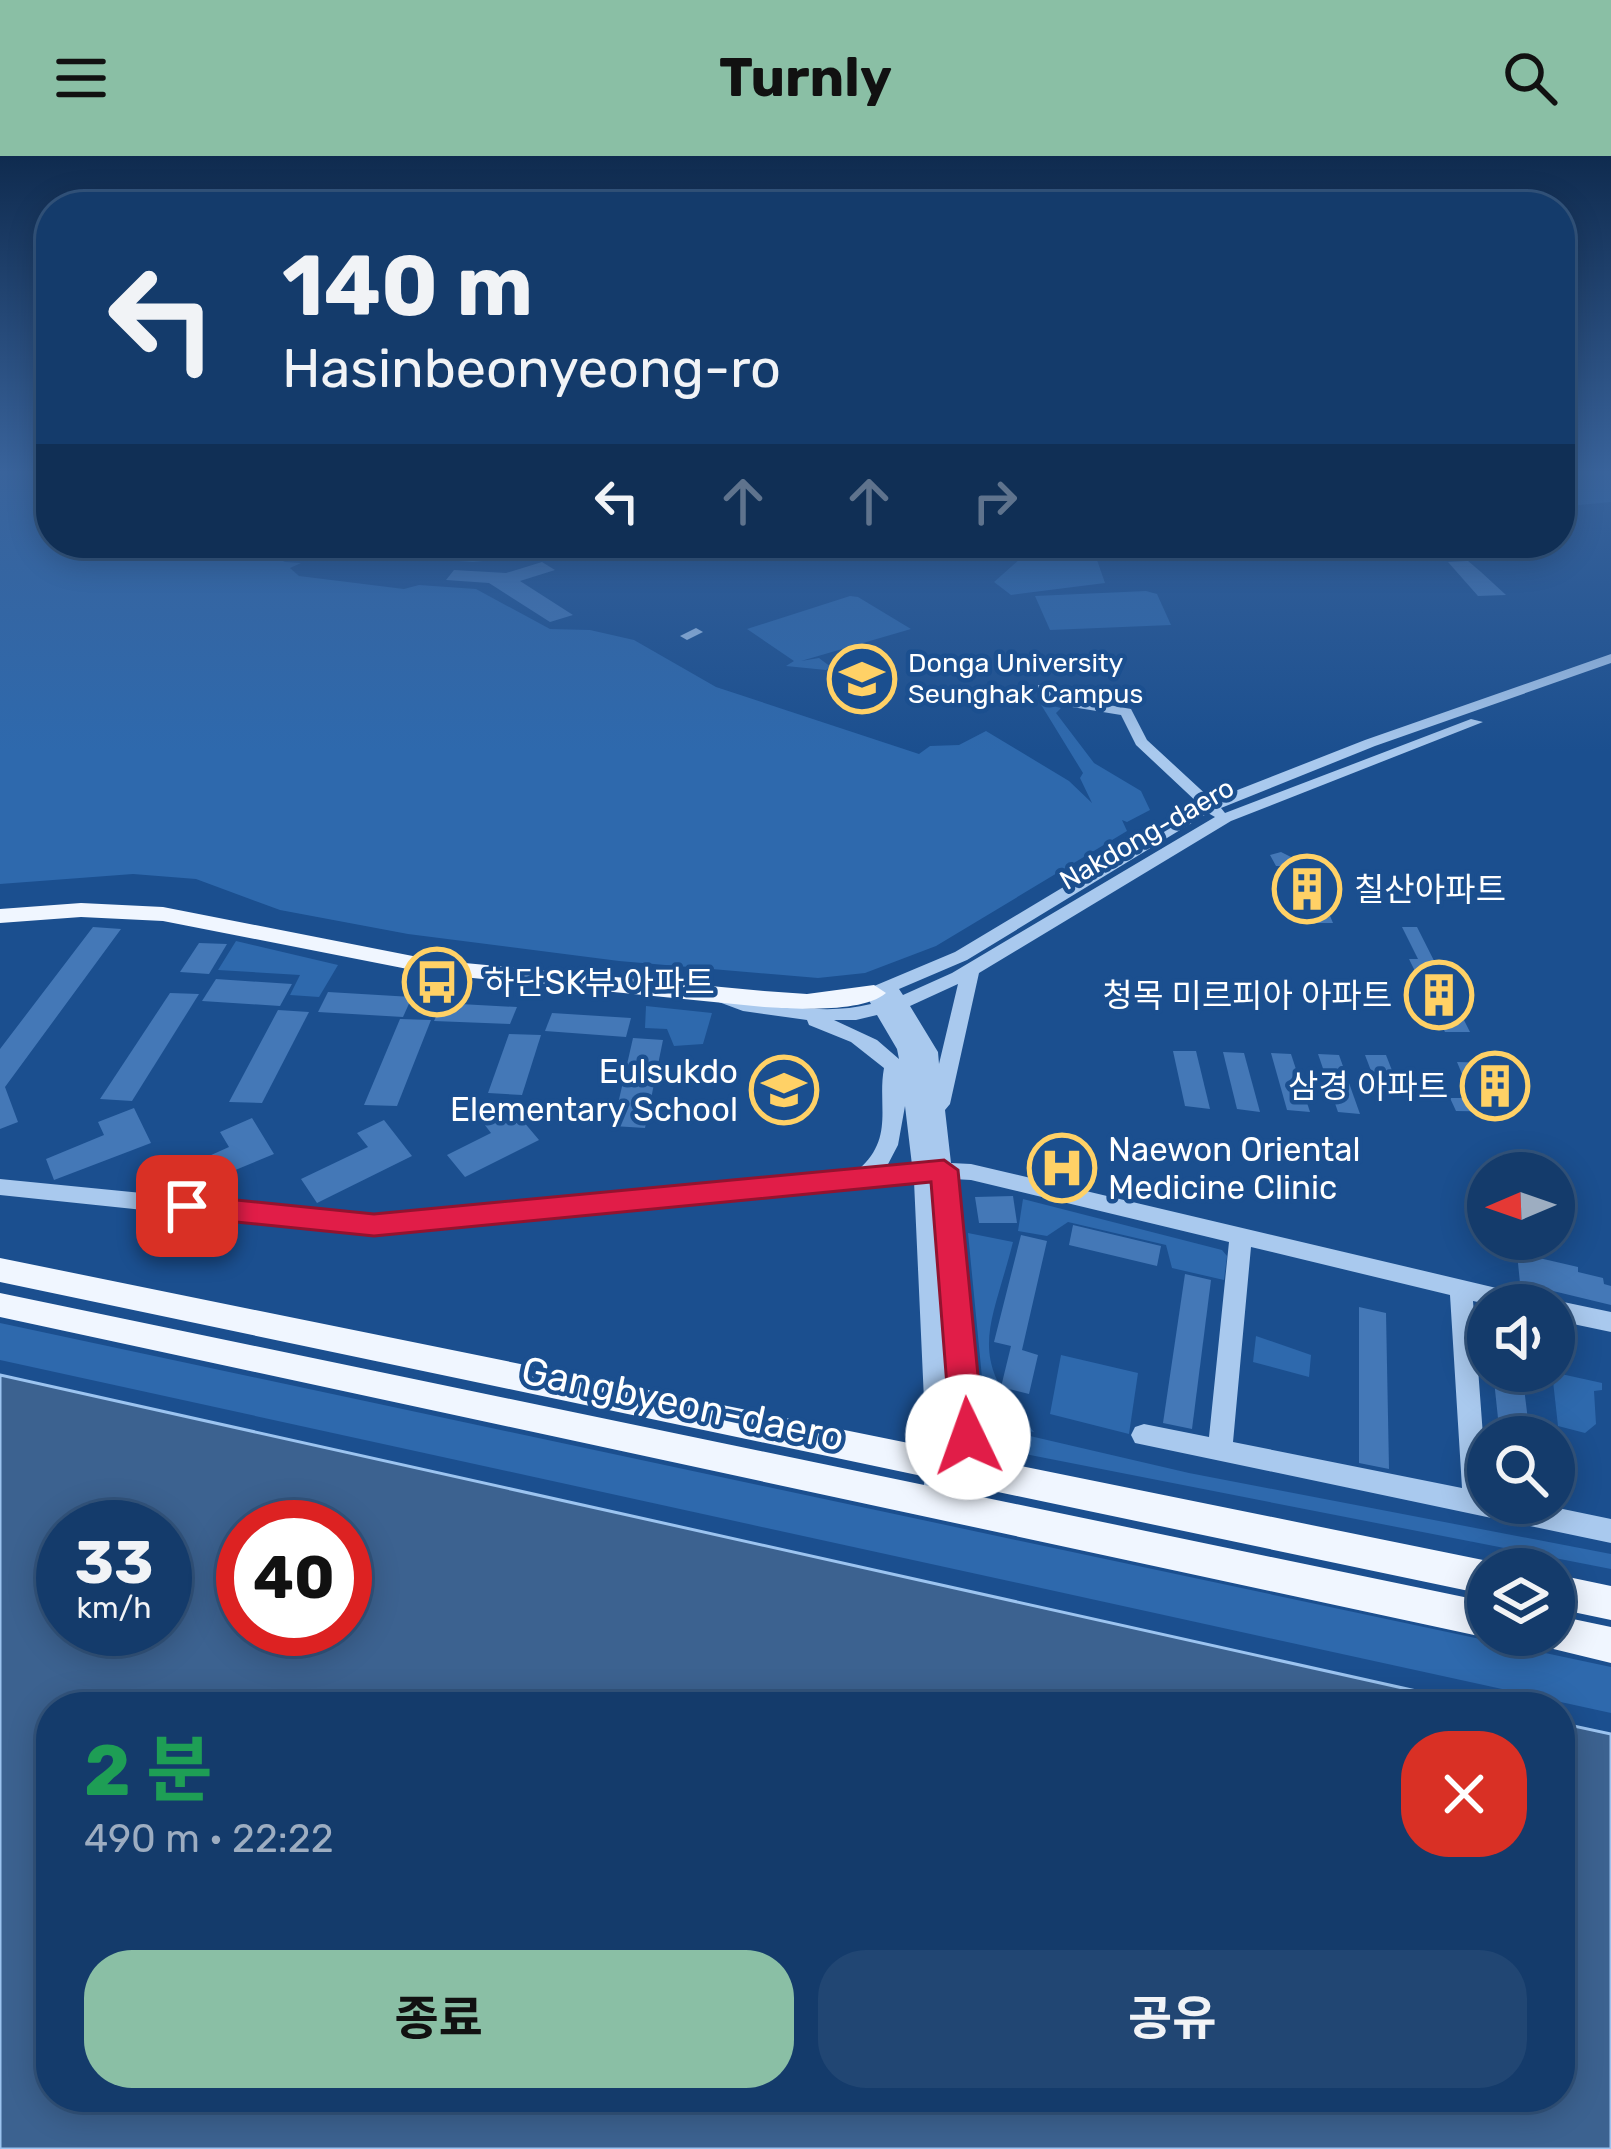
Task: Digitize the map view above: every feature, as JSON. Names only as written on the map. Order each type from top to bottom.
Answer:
[{"type":"main road","name":"Nakdong-daero","points":[[0,916],[81,910],[163,914],[433,967],[807,1002],[887,998]]},
{"type":"main road","name":"Gangbyeon-daero","points":[[0,1270],[1467,1574]]},
{"type":"main road","name":"Gangbyeon-daero","points":[[0,1305],[1467,1616]]},
{"type":"main road","points":[[1575,1596],[1611,1603]]},
{"type":"main road","points":[[1575,1638],[1611,1645]]},
{"type":"street","name":"Nakdong-daero","points":[[714,994],[743,1005],[832,1015],[970,970],[1225,818],[1611,658]]},
{"type":"street","name":"Nakdong-daero","points":[[887,998],[1206,808],[1370,743],[1611,670]]},
{"type":"street","points":[[1043,688],[1071,704],[1126,712],[1141,742],[1206,808],[1225,818]]},
{"type":"street","points":[[926,1114],[970,970]]},
{"type":"street","points":[[887,998],[928,1052],[926,1114],[955,1469],[950,1505]]},
{"type":"street","points":[[787,1012],[865,1039],[890,1061],[926,1114]]},
{"type":"street","points":[[862,1179],[878,1167],[891,1139],[897,1104],[890,1061]]},
{"type":"street","points":[[0,1187],[374,1225],[934,1171],[997,1177],[1467,1290]]},
{"type":"street","points":[[1220,1450],[1241,1236]]},
{"type":"street","points":[[1461,1289],[1470,1416]]},
{"type":"street","points":[[1575,1314],[1611,1322]]},
{"type":"street","points":[[1144,1435],[1467,1502]]},
{"type":"street","points":[[1575,1524],[1611,1531]]},
{"type":"shaded area","points":[[0,566],[294,566],[290,568],[299,576],[404,589],[419,585],[476,589],[550,629],[590,630],[634,640],[716,687],[919,754],[930,746],[959,745],[986,731],[1069,781],[1092,803],[1080,778],[1083,773],[1040,703],[1061,708],[1056,713],[1094,763],[1141,791],[1150,810],[1122,820],[1127,831],[936,946],[865,973],[818,978],[619,961],[408,934],[280,910],[196,879],[133,874],[0,884]]},
{"type":"shaded area","points":[[1012,566],[1099,566],[1105,583],[1011,595],[994,582]]},
{"type":"shaded area","points":[[1157,594],[1171,625],[1050,630],[1035,596]]},
{"type":"shaded area","points":[[850,596],[911,629],[801,661],[819,658],[831,667],[826,670],[786,666],[794,661],[747,629]]},
{"type":"shaded area","points":[[236,941],[338,965],[319,997],[290,995],[300,975],[218,970]]},
{"type":"shaded area","points":[[646,1006],[712,1013],[703,1044],[674,1046],[667,1029],[645,1028]]},
{"type":"shaded area","points":[[1023,1199],[1222,1250],[1227,1256],[1224,1280],[1172,1268],[1166,1245],[1068,1222],[1047,1236],[1018,1231]]},
{"type":"shaded area","points":[[968,1233],[1013,1242],[991,1322],[991,1362],[1012,1406],[1034,1432],[992,1425],[986,1419]]},
{"type":"shaded area","points":[[0,1323],[1467,1636],[1467,1656],[1559,1656],[1611,1667],[1611,1713],[1575,1705],[1575,1692],[1515,1692],[0,1360]]},
{"type":"shaded area","points":[[1256,1336],[1311,1355],[1309,1377],[1253,1362]]},
{"type":"shaded area","points":[[1061,1355],[1138,1373],[1129,1434],[1050,1414]]},
{"type":"shaded area","points":[[0,1375],[1421,1692],[36,1692],[36,2112],[1575,2112],[1575,1726],[1611,1734],[1611,2149],[0,2149]]},
{"type":"shaded area","points":[[1575,1377],[1602,1383],[1602,1390],[1594,1391],[1596,1424],[1585,1433],[1575,1430],[1575,1416],[1557,1416],[1554,1392],[1575,1392]]},
{"type":"shaded area","points":[[987,1426],[1189,1473],[1611,1554],[1611,1569],[1575,1562],[1575,1548],[1504,1548],[1004,1450],[990,1438]]},
{"type":"building","points":[[529,566],[555,570],[520,581],[573,615],[550,622],[489,583],[446,580],[454,570],[506,573]]},
{"type":"building","points":[[1452,566],[1474,566],[1506,595],[1478,596]]},
{"type":"building","name":"칠산아파트","points":[[1281,852],[1309,866],[1333,923],[1300,923],[1296,911],[1308,911],[1288,866],[1276,866],[1270,855]]},
{"type":"building","points":[[93,927],[121,929],[5,1087],[18,1122],[0,1129],[0,1049]]},
{"type":"building","name":"청목 미르피아 아파트","points":[[1402,927],[1417,927],[1470,1032],[1445,1032],[1409,959],[1418,959]]},
{"type":"building","points":[[199,943],[227,944],[209,974],[180,972]]},
{"type":"building","points":[[216,979],[292,984],[280,1006],[202,1001]]},
{"type":"building","points":[[328,992],[412,997],[403,1017],[318,1012]]},
{"type":"building","points":[[170,993],[199,994],[132,1101],[100,1099]]},
{"type":"building","points":[[442,1003],[517,1007],[510,1024],[434,1021]]},
{"type":"building","points":[[278,1010],[309,1012],[262,1103],[229,1102]]},
{"type":"building","points":[[552,1013],[631,1018],[626,1037],[545,1031]]},
{"type":"building","points":[[400,1019],[431,1020],[397,1106],[364,1105]]},
{"type":"building","points":[[509,1034],[541,1035],[522,1095],[488,1093]]},
{"type":"building","points":[[633,1038],[663,1040],[645,1128],[613,1126]]},
{"type":"building","points":[[1173,1051],[1196,1051],[1210,1109],[1185,1106]]},
{"type":"building","points":[[1223,1052],[1244,1053],[1260,1112],[1237,1109]]},
{"type":"building","points":[[1271,1053],[1291,1054],[1310,1112],[1287,1110]]},
{"type":"building","points":[[1318,1054],[1339,1055],[1360,1114],[1338,1112]]},
{"type":"building","points":[[1365,1055],[1386,1055],[1400,1091],[1378,1089]]},
{"type":"building","name":"삼경 아파트","points":[[1457,1062],[1494,1063],[1519,1112],[1456,1111],[1450,1098],[1490,1098],[1479,1074],[1462,1074]]},
{"type":"building","points":[[507,1102],[539,1140],[465,1177],[447,1155],[491,1133],[478,1116]]},
{"type":"building","points":[[134,1108],[151,1143],[54,1180],[46,1159],[104,1135],[98,1122]]},
{"type":"building","points":[[252,1118],[274,1154],[182,1192],[171,1173],[229,1147],[220,1132]]},
{"type":"building","points":[[384,1120],[412,1156],[317,1203],[301,1179],[368,1147],[357,1133]]},
{"type":"building","points":[[1013,1196],[1017,1223],[979,1223],[975,1197]]},
{"type":"building","points":[[1073,1225],[1161,1246],[1157,1266],[1069,1245]]},
{"type":"building","points":[[1021,1235],[1047,1241],[1022,1350],[1038,1355],[1029,1394],[1001,1387],[1011,1346],[994,1342]]},
{"type":"building","points":[[1518,1260],[1578,1267],[1578,1272],[1603,1278],[1611,1286],[1611,1305],[1575,1296],[1575,1284],[1520,1283]]},
{"type":"building","points":[[1185,1274],[1211,1280],[1192,1429],[1163,1423]]},
{"type":"building","points":[[1359,1307],[1386,1313],[1389,1469],[1359,1463]]},
{"type":"building","points":[[1495,1392],[1525,1392],[1527,1416],[1498,1416]]},
{"type":"place","name":"Donga University Seunghak Campus","points":[[862,679]]},
{"type":"place","name":"칠산아파트","points":[[1307,889]]},
{"type":"place","name":"하단SK뷰 아파트","points":[[437,982]]},
{"type":"place","name":"청목 미르피아 아파트","points":[[1439,995]]},
{"type":"place","name":"삼경 아파트","points":[[1495,1086]]},
{"type":"place","name":"Eulsukdo Elementary School","points":[[784,1090]]},
{"type":"place","name":"Naewon Oriental Medicine Clinic","points":[[1062,1168]]},
{"type":"route","points":[[187,1206],[374,1225],[944,1170],[968,1437]]}]
